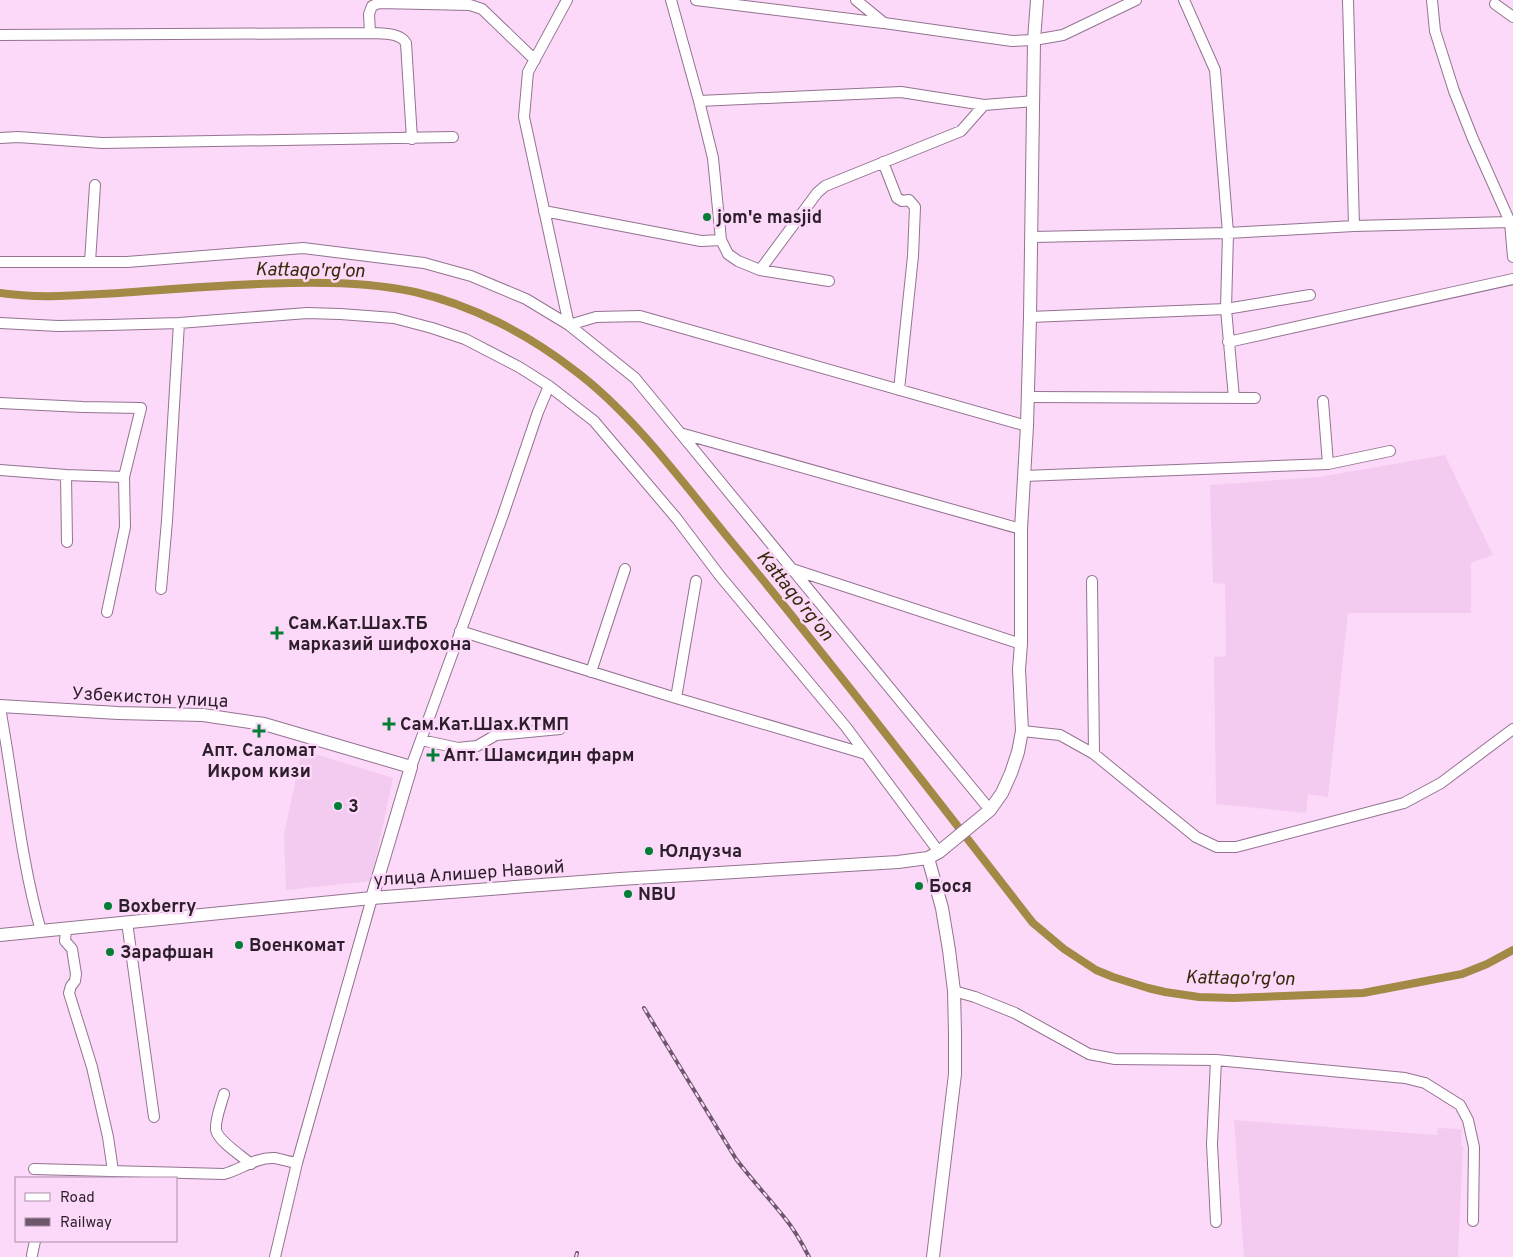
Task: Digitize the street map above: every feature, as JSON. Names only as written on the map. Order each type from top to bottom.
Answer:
[{"type":"main road","name":"улица Алишер Навоий","points":[[0,935],[372,898],[620,879],[898,862],[928,858],[939,852],[990,810],[1009,778],[1018,752],[1022,730],[1019,670],[1022,644],[1021,529],[1028,397],[1034,40],[1037,0]]},
{"type":"main road","name":"Узбекистон улица","points":[[0,707],[212,716],[264,724],[412,767]]},
{"type":"main road","points":[[372,898],[412,767]]},
{"type":"main road","points":[[928,858],[942,908],[954,991],[954,1074],[932,1257]]},
{"type":"street","points":[[567,0],[528,72],[524,117],[569,325]]},
{"type":"street","points":[[671,0],[713,158],[721,240],[728,254],[738,261],[760,270],[829,281]]},
{"type":"street","points":[[696,0],[1012,41],[1034,40],[1063,35],[1136,0]]},
{"type":"street","points":[[856,0],[884,24]]},
{"type":"street","points":[[1184,0],[1215,70],[1228,234],[1226,309],[1234,398]]},
{"type":"street","points":[[1348,0],[1354,226]]},
{"type":"street","points":[[1432,0],[1435,31],[1454,91],[1510,222],[1513,257]]},
{"type":"street","points":[[370,33],[369,14],[372,6],[378,4],[470,5],[482,9],[535,60]]},
{"type":"street","points":[[1495,4],[1513,18]]},
{"type":"street","points":[[0,35],[370,33],[398,36],[404,38],[406,43],[412,139]]},
{"type":"street","points":[[699,101],[901,92],[984,105],[1034,101]]},
{"type":"street","points":[[760,270],[817,193],[826,186],[961,131],[984,105]]},
{"type":"street","points":[[0,138],[18,137],[102,143],[453,138]]},
{"type":"street","points":[[883,162],[897,198],[902,201],[909,200],[915,207],[913,256],[899,390]]},
{"type":"street","points":[[90,262],[95,185]]},
{"type":"street","points":[[544,211],[701,241],[721,240]]},
{"type":"street","points":[[1032,236],[1228,234],[1354,226],[1510,222]]},
{"type":"street","points":[[0,262],[127,262],[303,248],[424,263],[471,276],[526,299],[569,325],[635,378],[990,810]]},
{"type":"street","points":[[1228,342],[1513,279]]},
{"type":"street","points":[[1030,318],[1226,309],[1310,296]]},
{"type":"street","points":[[0,323],[58,326],[179,322],[307,314],[340,314],[394,318],[465,339],[519,367],[549,386],[594,421],[677,519],[720,576],[846,727],[939,852]]},
{"type":"street","points":[[569,325],[596,317],[640,316],[1027,426]]},
{"type":"street","points":[[161,589],[179,322]]},
{"type":"street","points":[[412,767],[538,412],[549,386]]},
{"type":"street","points":[[1028,397],[1255,398]]},
{"type":"street","points":[[1324,401],[1328,464]]},
{"type":"street","points":[[0,403],[141,408],[124,477],[125,527],[107,612]]},
{"type":"street","points":[[680,434],[1021,529]]},
{"type":"street","points":[[1024,476],[1328,464],[1390,451]]},
{"type":"street","points":[[0,470],[124,477]]},
{"type":"street","points":[[66,475],[67,542]]},
{"type":"street","points":[[591,672],[625,569]]},
{"type":"street","points":[[791,569],[1022,644]]},
{"type":"street","points":[[676,698],[696,581]]},
{"type":"street","points":[[1092,581],[1094,754]]},
{"type":"street","points":[[460,632],[866,754]]},
{"type":"street","points":[[0,707],[19,829],[32,898],[41,931]]},
{"type":"street","points":[[421,740],[458,748],[477,746],[496,735],[560,728]]},
{"type":"street","points":[[1022,730],[1060,735],[1094,754],[1196,837],[1217,847],[1236,847],[1404,804],[1441,783],[1513,729]]},
{"type":"street","points":[[275,1257],[297,1163],[372,898]]},
{"type":"street","points":[[127,922],[154,1117]]},
{"type":"street","points":[[66,929],[65,941],[72,949],[76,974],[69,993],[92,1067],[108,1137],[113,1171]]},
{"type":"street","points":[[954,991],[1015,1013],[1089,1054],[1115,1059],[1216,1060],[1405,1078],[1425,1083],[1460,1105],[1468,1120],[1474,1147],[1473,1221]]},
{"type":"street","points":[[1216,1060],[1212,1144],[1216,1222]]},
{"type":"street","points":[[224,1094],[216,1125],[216,1133],[220,1139],[251,1164]]},
{"type":"street","points":[[34,1169],[52,1174],[113,1171],[224,1174],[259,1160],[273,1158],[297,1163]]},
{"type":"street","points":[[32,1255],[35,1242]]},
{"type":"shaded area","points":[[1445,455],[1493,555],[1471,563],[1471,613],[1348,613],[1328,797],[1308,794],[1306,813],[1216,804],[1214,657],[1226,656],[1225,584],[1213,583],[1210,485],[1319,477]]},
{"type":"shaded area","name":"3","points":[[302,750],[393,778],[371,881],[286,890],[284,834]]},
{"type":"shaded area","points":[[1234,1120],[1437,1135],[1438,1128],[1462,1129],[1461,1145],[1463,1146],[1458,1257],[1244,1257]]},
{"type":"waterway","name":"Kattaqo'rg'on","points":[[0,293],[60,296],[269,284],[321,283],[369,285],[415,292],[457,305],[499,322],[538,344],[596,388],[637,428],[676,473],[807,635],[1033,923],[1064,949],[1096,970],[1148,988],[1199,997],[1233,998],[1363,993],[1462,974],[1487,964],[1513,950]]},
{"type":"railway","points":[[644,1008],[736,1159],[788,1222],[809,1257]]},
{"type":"railway","points":[[576,1257],[577,1253]]},
{"type":"place","name":"jom'e masjid","points":[[707,217]]},
{"type":"place","name":"Сам.Кат.Шах.ТБ марказий шифохона","points":[[277,633]]},
{"type":"place","name":"Сам.Кат.Шах.КТМП","points":[[389,724]]},
{"type":"place","name":"Апт. Саломат Икром кизи","points":[[259,731]]},
{"type":"place","name":"Апт. Шамсидин фарм","points":[[433,755]]},
{"type":"place","name":"3","points":[[338,806]]},
{"type":"place","name":"Юлдузча","points":[[649,851]]},
{"type":"place","name":"Бося","points":[[919,886]]},
{"type":"place","name":"NBU","points":[[628,894]]},
{"type":"place","name":"Boxberry","points":[[108,906]]},
{"type":"place","name":"Военкомат","points":[[239,945]]},
{"type":"place","name":"Зарафшан","points":[[110,952]]}]
